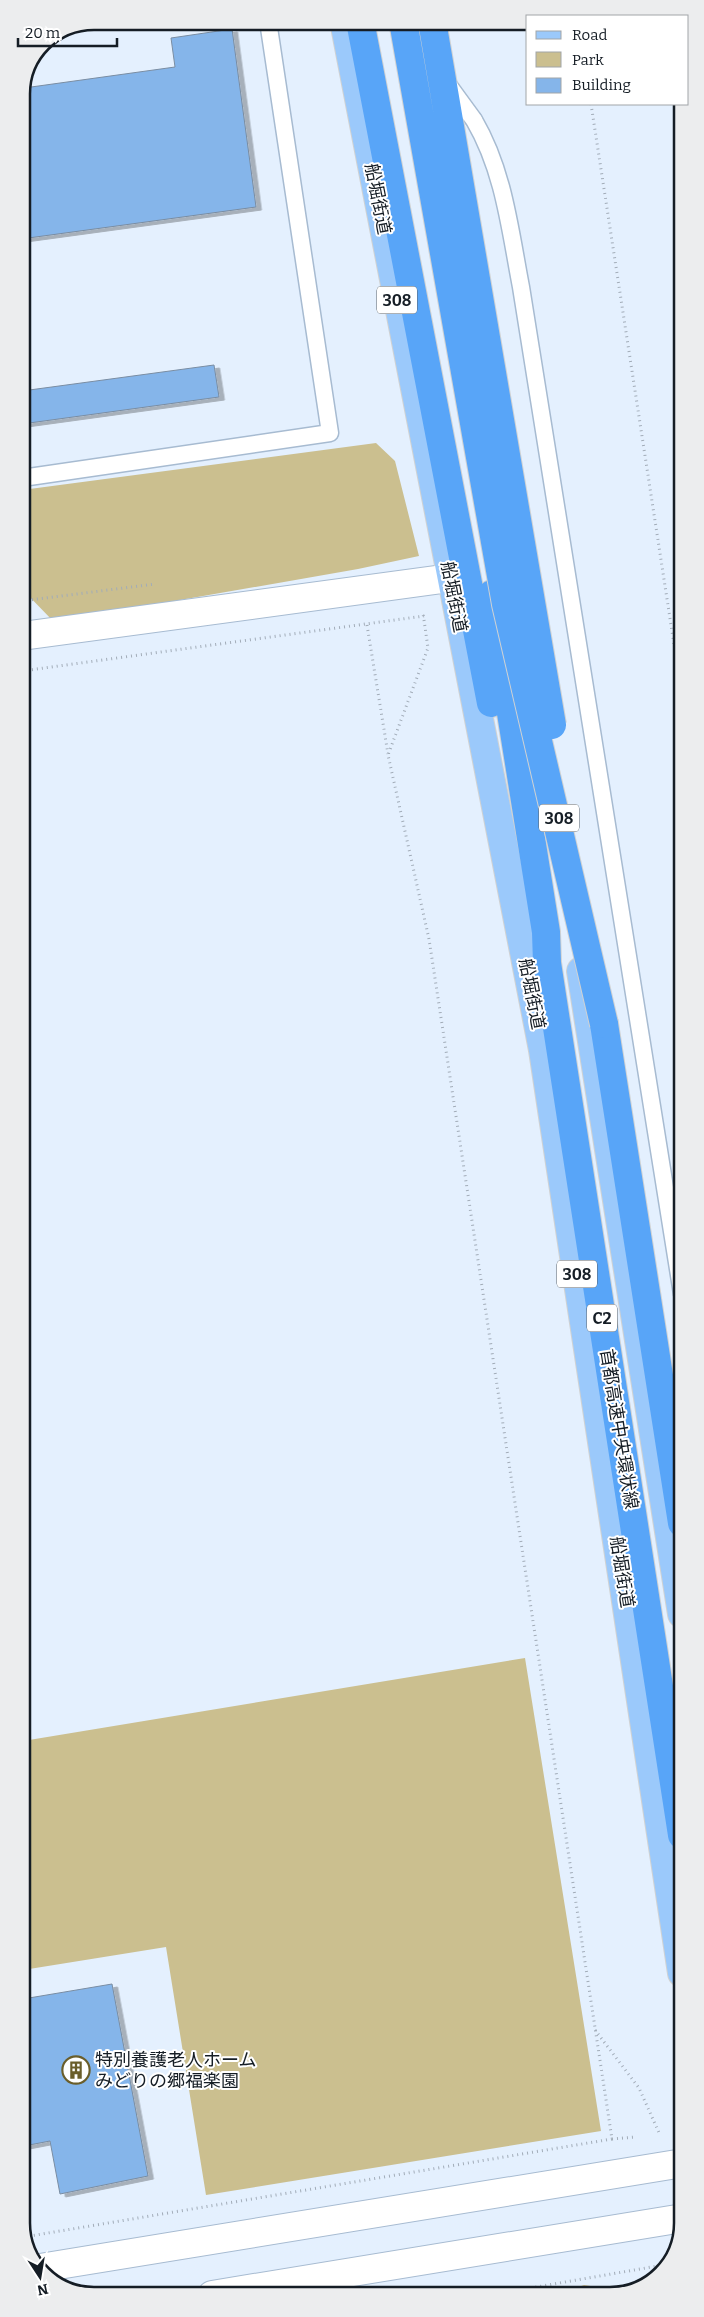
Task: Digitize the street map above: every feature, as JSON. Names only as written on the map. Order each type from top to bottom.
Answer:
[{"type":"highway","points":[[362,30],[536,937],[547,963]]},
{"type":"highway","points":[[403,30],[544,922],[547,963]]},
{"type":"highway","points":[[404,30],[506,604],[604,1024]]},
{"type":"highway","points":[[433,30],[604,1024],[674,1472]]},
{"type":"highway","name":"首都高速中央環状線","points":[[547,963],[674,1783]]},
{"type":"main road","name":"船堀街道","points":[[346,30],[450,578],[543,1050],[674,1920]]},
{"type":"main road","name":"308","points":[[447,30],[592,1050],[674,1564]]},
{"type":"street","points":[[30,635],[450,578]]},
{"type":"street","points":[[65,2264],[674,2164]]},
{"type":"street","points":[[286,2287],[674,2220]]},
{"type":"lane","points":[[30,477],[330,433],[269,30]]},
{"type":"lane","points":[[439,71],[485,139],[499,174],[531,346],[674,1244]]},
{"type":"path","points":[[591,105],[674,644]]},
{"type":"path","points":[[388,755],[428,648],[419,583]]},
{"type":"path","points":[[30,670],[424,616]]},
{"type":"path","points":[[32,2236],[612,2139],[429,939],[388,755],[367,625]]},
{"type":"path","points":[[594,2030],[639,2088],[661,2135]]},
{"type":"path","points":[[536,2287],[657,2266]]},
{"type":"green space","points":[[376,443],[395,461],[419,556],[358,569],[54,622],[30,597],[30,489]]},
{"type":"green space","points":[[525,1658],[601,2131],[206,2195],[166,1947],[30,1969],[30,1740]]},
{"type":"green space","points":[[584,2285],[597,2287],[578,2287]]},
{"type":"building","points":[[232,30],[256,207],[30,238],[31,87],[175,67],[171,38]]},
{"type":"building","points":[[214,365],[219,397],[30,423],[30,390]]},
{"type":"building","name":"特別養護老人ホーム みどりの郷福楽園","points":[[112,1984],[148,2176],[60,2194],[50,2141],[30,2145],[30,1998]]},
{"type":"place","name":"特別養護老人ホーム みどりの郷福楽園","points":[[76,2070]]}]
